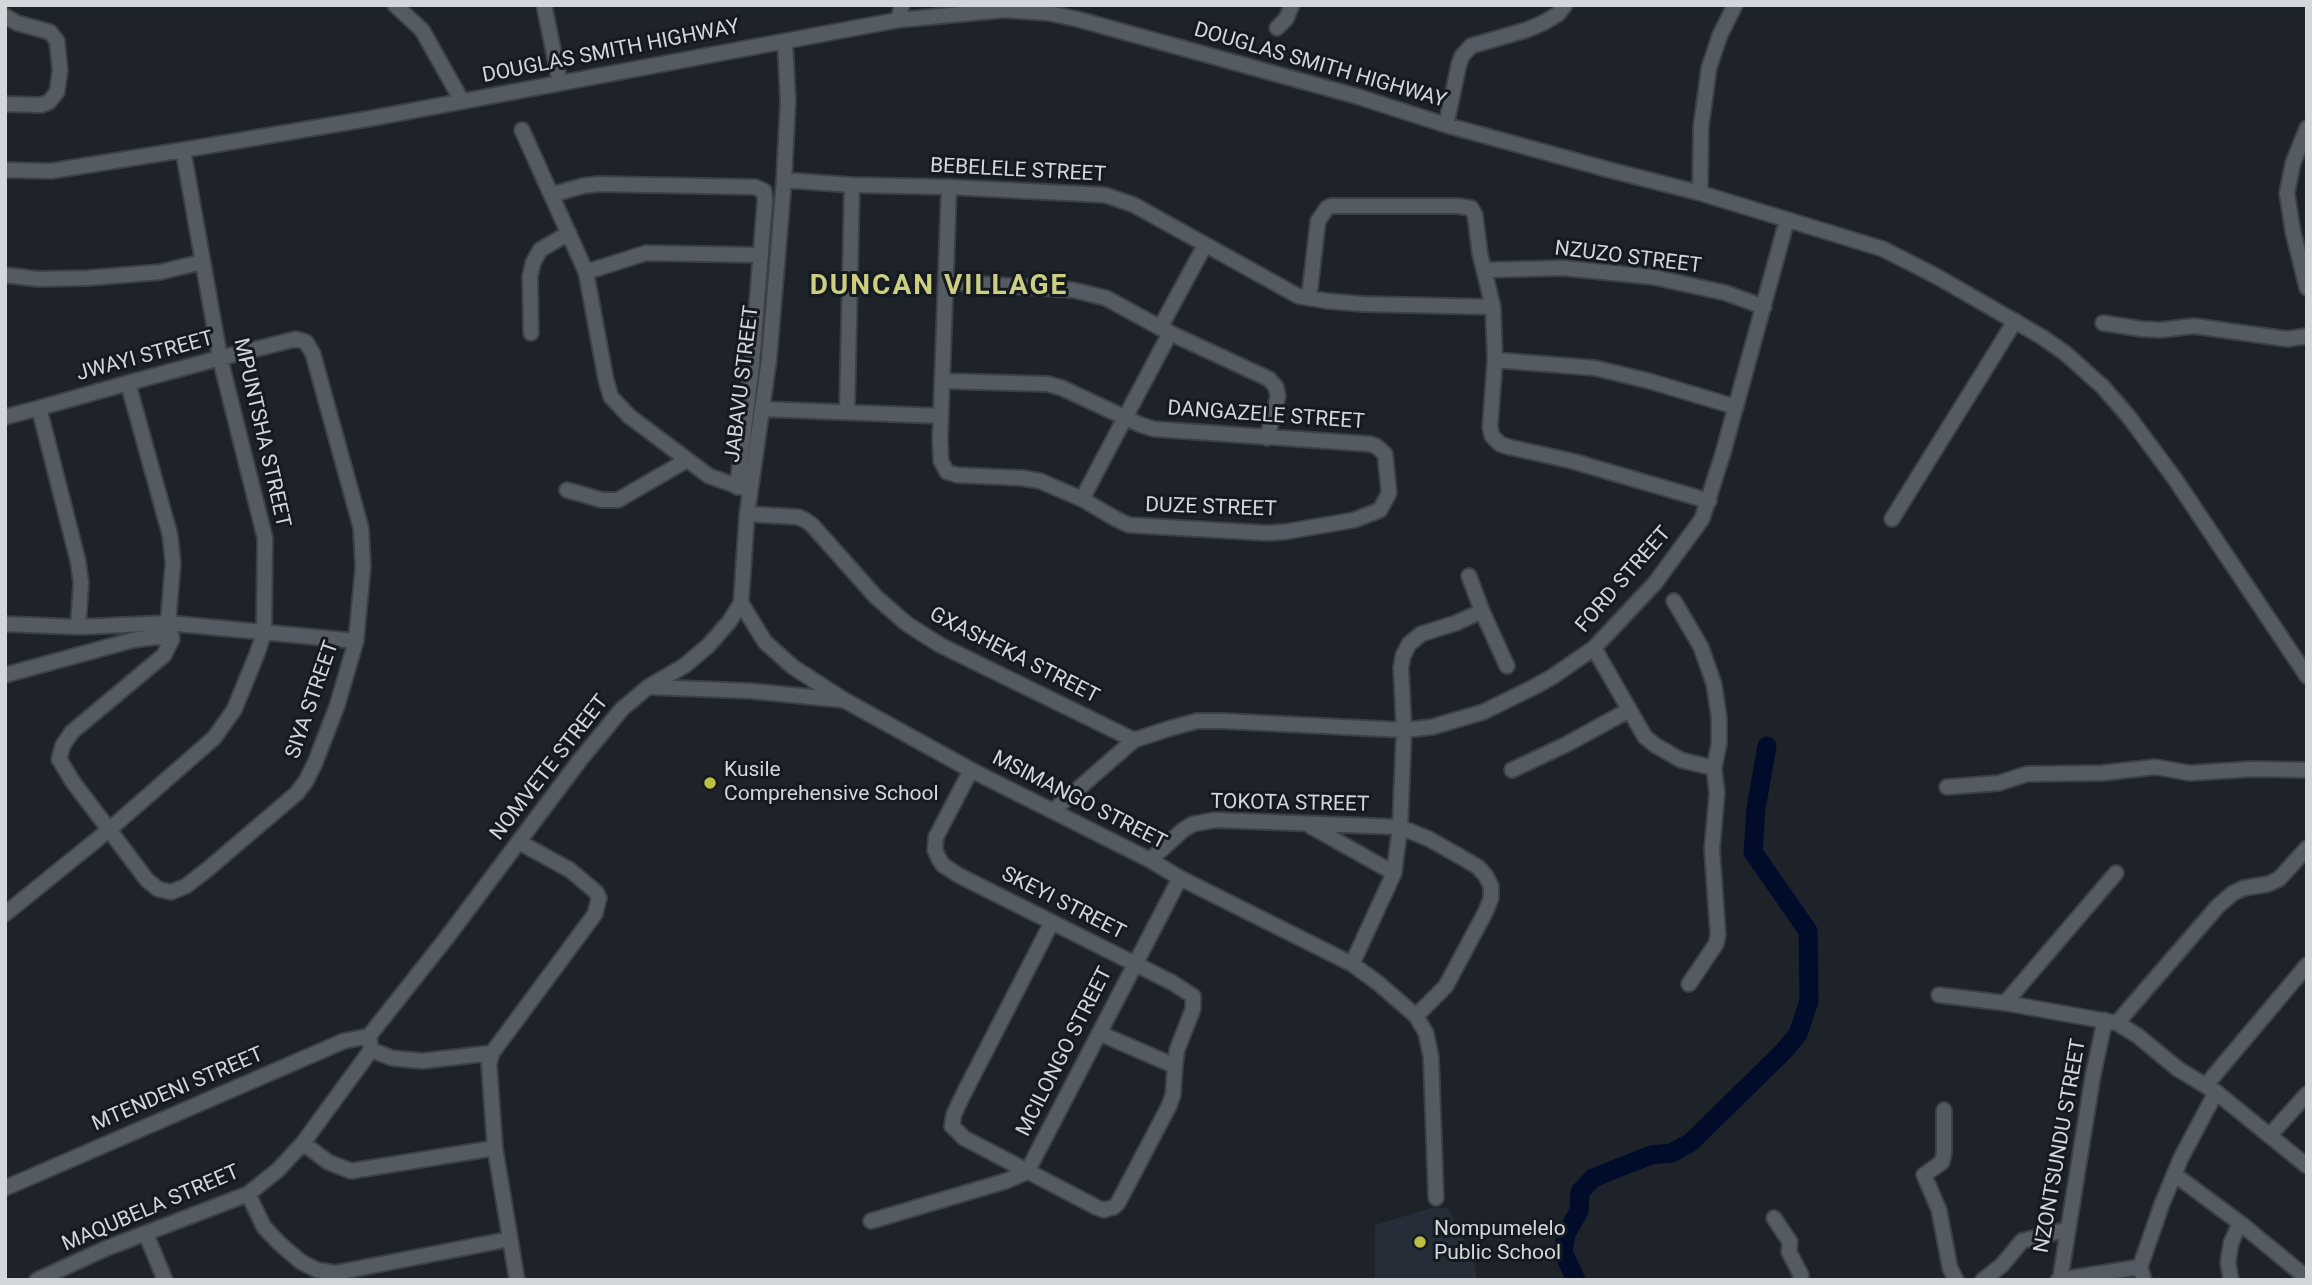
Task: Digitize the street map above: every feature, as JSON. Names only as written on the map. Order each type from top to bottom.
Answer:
[{"type":"street","points":[[395,5],[422,30],[461,101]]},
{"type":"street","points":[[544,5],[559,83]]},
{"type":"street","points":[[898,20],[902,5]]},
{"type":"street","points":[[1277,28],[1286,19],[1292,5]]},
{"type":"street","points":[[1446,125],[1459,64],[1471,46],[1543,23],[1558,14],[1565,5]]},
{"type":"street","points":[[1700,193],[1700,127],[1709,68],[1720,35],[1735,5]]},
{"type":"street","name":"DOUGLAS SMITH HIGHWAY","points":[[5,170],[51,171],[283,134],[898,20],[989,10],[1048,13],[1356,96],[1446,125],[1700,193],[1883,248],[2042,337],[2084,369],[2129,417],[2175,479],[2307,676]]},
{"type":"street","points":[[5,16],[17,23],[50,32],[57,41],[61,70],[57,92],[48,102],[5,104]]},
{"type":"street","name":"JABAVU STREET","points":[[741,603],[747,514],[744,488],[762,409],[769,359],[784,180],[788,101],[785,41]]},
{"type":"street","points":[[2307,128],[2293,163],[2287,193],[2293,232],[2307,288]]},
{"type":"street","points":[[522,130],[551,195],[569,233],[586,272],[611,397],[629,416],[709,476],[744,488],[765,194],[755,187],[598,184],[551,195]]},
{"type":"street","name":"MPUNTSHA STREET","points":[[5,914],[110,829],[214,738],[234,710],[264,633],[265,538],[220,358],[183,150]]},
{"type":"street","name":"BEBELELE STREET","points":[[784,180],[1116,197],[1278,286],[1309,298],[1363,304],[1493,307]]},
{"type":"street","points":[[847,412],[852,185]]},
{"type":"street","points":[[762,409],[941,416],[950,187]]},
{"type":"street","points":[[1309,298],[1318,221],[1331,206],[1471,208],[1475,215],[1480,254],[1493,307],[1491,432],[1496,440],[1509,447],[1572,461],[1709,501]]},
{"type":"street","name":"FORD STREET","points":[[1054,810],[1134,740],[1197,721],[1404,730],[1432,727],[1483,712],[1552,677],[1594,648],[1629,613],[1702,519],[1787,220]]},
{"type":"street","points":[[531,333],[530,276],[533,263],[540,250],[569,233]]},
{"type":"street","points":[[1082,499],[1125,419],[1205,246]]},
{"type":"street","points":[[586,272],[646,253],[761,255]]},
{"type":"street","points":[[5,275],[38,279],[88,278],[160,272],[202,262]]},
{"type":"street","name":"NZUZO STREET","points":[[1485,270],[1563,268],[1653,278],[1726,293],[1764,307]]},
{"type":"street","points":[[947,282],[1090,293],[1106,298],[1165,331],[1269,379],[1276,387],[1278,396],[1267,438]]},
{"type":"street","points":[[1892,519],[2011,319]]},
{"type":"street","points":[[2103,323],[2160,330],[2209,326],[2287,339],[2307,336]]},
{"type":"street","name":"JWAYI STREET","points":[[5,417],[296,339]]},
{"type":"street","name":"SIYA STREET","points":[[110,829],[147,880],[158,889],[171,892],[186,886],[297,793],[315,763],[337,706],[356,641],[363,567],[361,528],[313,354],[306,342],[296,339]]},
{"type":"street","points":[[1494,360],[1605,370],[1736,407]]},
{"type":"street","name":"DANGAZELE STREET","points":[[943,381],[1048,384],[1062,388],[1125,419],[1154,429],[1362,442],[1376,446],[1385,454],[1389,493]]},
{"type":"street","points":[[110,829],[61,764],[60,752],[72,732],[164,655],[172,639],[168,622],[173,563],[170,535],[128,383]]},
{"type":"street","points":[[39,408],[78,561],[78,627]]},
{"type":"street","name":"DUZE STREET","points":[[941,416],[941,461],[947,472],[1040,481],[1082,499],[1129,525],[1284,532],[1354,520],[1380,510],[1389,493]]},
{"type":"street","points":[[567,490],[603,500],[618,500],[687,460]]},
{"type":"street","name":"GXASHEKA STREET","points":[[747,514],[798,517],[804,520],[812,525],[876,597],[907,624],[940,645],[1134,740]]},
{"type":"street","points":[[1469,576],[1507,666]]},
{"type":"street","points":[[1674,601],[1701,647],[1714,684],[1719,718],[1714,768],[1717,793],[1712,849],[1718,935],[1716,944],[1689,984]]},
{"type":"street","points":[[648,687],[684,666],[708,646],[741,603]]},
{"type":"street","name":"MSIMANGO STREET","points":[[741,603],[765,642],[793,667],[844,700],[971,770],[1352,964],[1416,1016]]},
{"type":"street","points":[[1352,964],[1394,873],[1400,827],[1404,730],[1401,668],[1405,650],[1421,634],[1482,611]]},
{"type":"street","points":[[5,624],[78,627],[168,622],[356,641]]},
{"type":"street","points":[[5,675],[133,640],[155,637],[172,639]]},
{"type":"street","points":[[1594,648],[1645,737],[1681,760],[1714,768]]},
{"type":"street","points":[[648,687],[751,691],[844,700]]},
{"type":"street","name":"NOMVETE STREET","points":[[370,1043],[580,760],[622,709],[648,687]]},
{"type":"street","points":[[1512,770],[1629,710]]},
{"type":"street","points":[[1947,787],[1999,783],[2027,774],[2102,773],[2155,767],[2190,773],[2253,769],[2307,770]]},
{"type":"street","name":"SKEYI STREET","points":[[971,770],[936,837],[935,850],[943,865],[1173,983],[1193,996],[1193,1009],[1177,1050],[1175,1066]]},
{"type":"street","name":"TOKOTA STREET","points":[[1150,860],[1183,830],[1215,820],[1400,827]]},
{"type":"street","points":[[1307,824],[1394,873]]},
{"type":"street","points":[[1400,827],[1429,839],[1469,862],[1486,876],[1491,886],[1491,898],[1486,911],[1446,986],[1416,1016],[1426,1033],[1431,1057],[1436,1198]]},
{"type":"street","points":[[517,1280],[495,1148],[488,1073],[492,1052],[575,943],[595,914],[598,904],[596,892],[570,870],[519,842]]},
{"type":"street","points":[[2111,1021],[2218,906],[2244,888],[2268,884],[2279,879],[2307,848]]},
{"type":"street","points":[[2005,1003],[2116,873]]},
{"type":"street","name":"MCILONGO STREET","points":[[1027,1172],[1180,878]]},
{"type":"street","points":[[1052,922],[954,1114],[952,1126],[956,1132],[1027,1172],[1098,1208],[1110,1209],[1118,1203],[1169,1106],[1173,1095],[1175,1066],[1100,1033]]},
{"type":"street","points":[[2059,1279],[2142,1273],[2180,1158],[2211,1089],[2307,965]]},
{"type":"street","points":[[1939,995],[2111,1021],[2138,1036],[2178,1069],[2211,1089],[2307,1166]]},
{"type":"street","name":"NZONTSUNDU STREET","points":[[2059,1279],[2098,1046],[2111,1021]]},
{"type":"street","name":"MTENDENI STREET","points":[[5,1188],[344,1041],[370,1043]]},
{"type":"street","points":[[370,1043],[405,1061],[492,1052]]},
{"type":"street","name":"MAQUBELA STREET","points":[[37,1280],[107,1248],[248,1194],[278,1170],[303,1143],[370,1043]]},
{"type":"street","points":[[2270,1135],[2306,1095]]},
{"type":"street","points":[[1944,1110],[1942,1162],[1924,1175],[1939,1210],[1950,1268],[1956,1280]]},
{"type":"street","points":[[303,1143],[328,1162],[351,1171],[495,1148]]},
{"type":"street","points":[[871,1221],[1006,1181],[1027,1172]]},
{"type":"street","points":[[2174,1174],[2307,1278]]},
{"type":"street","points":[[248,1194],[264,1227],[271,1235],[301,1262],[317,1270],[335,1273],[510,1239]]},
{"type":"street","points":[[1774,1218],[1790,1242],[1789,1252],[1801,1275],[1800,1280]]},
{"type":"street","points":[[2231,1280],[2228,1263],[2231,1243],[2240,1223]]},
{"type":"street","points":[[1983,1280],[2003,1265],[2022,1241],[2068,1229]]},
{"type":"street","points":[[146,1234],[165,1280]]},
{"type":"shaded area","name":"Nompumelelo Public School","points":[[1431,1208],[1448,1208],[1474,1258],[1477,1280],[1375,1280],[1375,1225]]},
{"type":"waterway","points":[[1576,1280],[1563,1252],[1566,1234],[1579,1211],[1580,1192],[1593,1178],[1651,1155],[1671,1153],[1690,1143],[1798,1034],[1809,1001],[1808,931],[1753,852],[1756,809],[1767,746]]},
{"type":"place","name":"Kusile Comprehensive School","points":[[710,783]]},
{"type":"place","name":"Nompumelelo Public School","points":[[1420,1242]]},
{"type":"district","name":"DUNCAN VILLAGE","points":[[939,287]]}]
